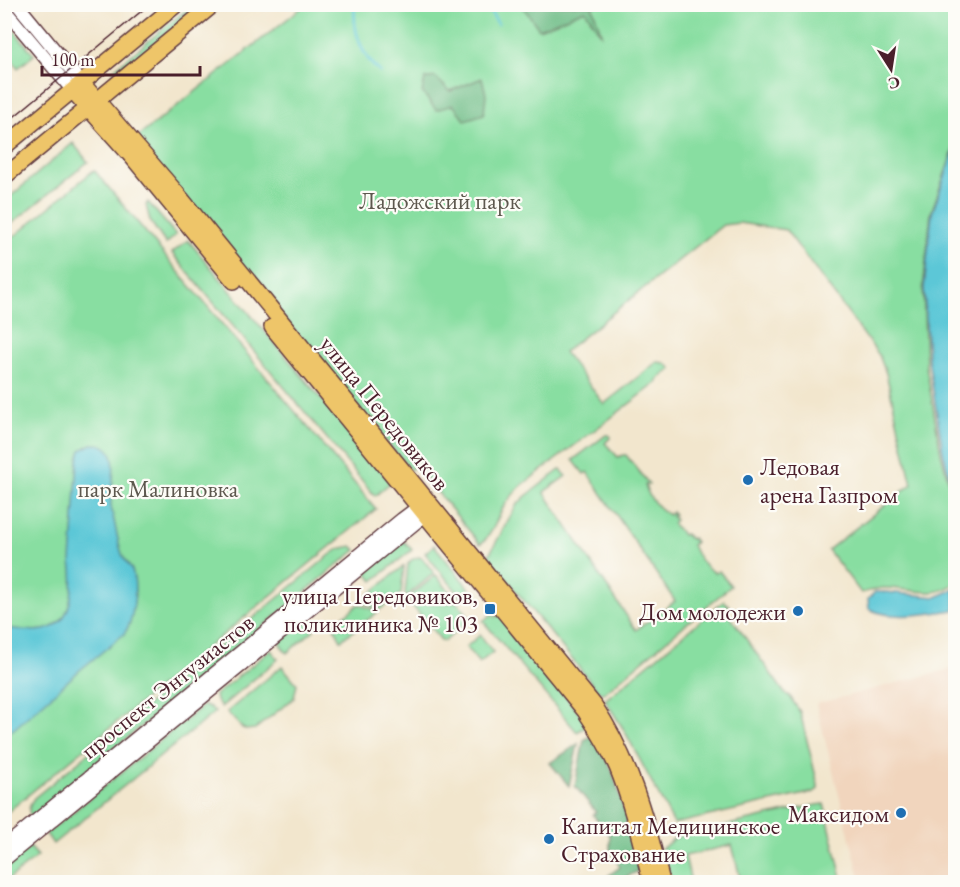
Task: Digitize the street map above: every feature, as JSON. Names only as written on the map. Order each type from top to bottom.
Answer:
[{"type":"main road","points":[[4,147],[177,4]]},
{"type":"main road","points":[[4,177],[214,4]]},
{"type":"main road","name":"улица Передовиков","points":[[78,87],[175,190],[585,711],[599,732],[628,797],[651,882]]},
{"type":"main road","name":"улица Передовиков","points":[[424,508],[594,705],[605,721],[626,762],[638,794],[662,882]]},
{"type":"street","name":"улица Передовиков","points":[[17,4],[78,87]]},
{"type":"street","name":"улица Передовиков","points":[[4,9],[78,87]]},
{"type":"street","name":"проспект Энтузиастов","points":[[4,847],[424,508]]},
{"type":"street","name":"проспект Энтузиастов","points":[[4,860],[424,508]]},
{"type":"shaded area","name":"Максидом","points":[[955,668],[955,882],[861,882],[816,704]]},
{"type":"green space","points":[[192,5],[201,5],[117,74],[113,70]]},
{"type":"green space","name":"Ладожский парк","points":[[305,5],[955,5],[955,145],[931,213],[923,288],[926,366],[941,453],[955,506],[955,583],[939,591],[930,592],[885,588],[861,593],[828,550],[912,484],[886,373],[879,355],[786,230],[739,223],[723,225],[564,352],[604,404],[657,362],[665,363],[672,369],[521,486],[507,502],[491,532],[480,544],[416,466],[410,470],[135,139]]},
{"type":"green space","points":[[523,5],[592,5],[602,36],[585,10],[539,29]]},
{"type":"green space","points":[[5,19],[34,55],[18,68],[5,51]]},
{"type":"green space","points":[[435,77],[450,91],[482,78],[486,94],[484,114],[465,120],[453,105],[436,110],[422,92],[425,79]]},
{"type":"green space","points":[[73,143],[88,162],[5,229],[5,201]]},
{"type":"green space","name":"парк Малиновка","points":[[94,170],[376,509],[5,814],[5,244]]},
{"type":"green space","points":[[148,202],[176,235],[166,244],[150,221],[146,205]]},
{"type":"green space","points":[[188,240],[391,482],[375,496],[172,253]]},
{"type":"green space","points":[[606,435],[611,437],[605,443],[618,457],[626,455],[649,484],[645,485],[654,502],[669,515],[672,512],[675,520],[672,523],[683,535],[692,538],[695,542],[692,545],[701,561],[715,573],[719,571],[731,586],[604,693],[599,692],[488,557],[516,506],[561,469],[566,476],[544,492],[636,630],[675,601],[587,472],[584,474],[573,460]]},
{"type":"green space","points":[[404,541],[412,550],[373,581],[366,572]]},
{"type":"green space","points":[[434,545],[472,592],[463,599],[425,553]]},
{"type":"green space","points":[[352,546],[356,550],[31,817],[29,812],[34,798],[330,555],[339,549]]},
{"type":"green space","points":[[418,557],[422,558],[434,573],[407,596],[405,594],[408,564]]},
{"type":"green space","points":[[404,566],[401,594],[379,610],[361,601]]},
{"type":"green space","points":[[436,575],[456,600],[410,601],[408,598]]},
{"type":"green space","points":[[724,601],[729,606],[725,609],[800,712],[818,789],[814,792],[674,824],[624,730],[605,700]]},
{"type":"green space","points":[[457,602],[467,614],[467,622],[445,641],[441,640],[411,604]]},
{"type":"green space","points":[[359,604],[378,612],[341,640],[333,625]]},
{"type":"green space","points":[[492,614],[495,617],[500,614],[589,725],[577,732],[483,621]]},
{"type":"green space","points":[[306,621],[314,630],[287,653],[280,642]]},
{"type":"green space","points":[[480,635],[493,652],[479,663],[466,647]]},
{"type":"green space","points":[[271,650],[278,659],[221,707],[215,695]]},
{"type":"green space","points":[[282,666],[297,684],[294,698],[255,729],[242,728],[227,712]]},
{"type":"green space","points":[[204,705],[215,712],[53,844],[46,834]]},
{"type":"green space","points":[[591,736],[596,744],[598,743],[612,770],[642,869],[617,882],[612,882],[608,876],[620,867],[610,849],[610,835],[593,815],[596,812],[575,786],[584,740]]},
{"type":"green space","points":[[578,744],[569,786],[550,763]]},
{"type":"green space","points":[[824,804],[843,882],[741,882],[732,845],[685,856],[691,882],[669,882],[660,850],[676,837]]},
{"type":"green space","points":[[30,847],[38,856],[5,882],[5,868]]},
{"type":"water","points":[[955,148],[955,500],[943,452],[928,359],[924,288],[932,213]]},
{"type":"water","points":[[92,444],[102,445],[108,449],[114,463],[111,507],[120,548],[132,570],[135,585],[130,621],[124,634],[14,729],[5,734],[5,628],[47,629],[59,622],[65,615],[72,588],[71,561],[78,460],[81,450]]},
{"type":"water","points":[[955,589],[955,610],[889,615],[869,609],[868,599],[875,592],[936,597]]},
{"type":"waterway","points":[[355,4],[355,23],[359,41],[373,66],[380,72]]},
{"type":"waterway","points":[[486,4],[498,24]]},
{"type":"tram line","points":[[4,125],[150,4]]},
{"type":"place","name":"Ледовая арена Газпром","points":[[748,480]]},
{"type":"place","name":"улица Передовиков, поликлиника № 103","points":[[490,609]]},
{"type":"place","name":"Дом молодежи","points":[[798,611]]},
{"type":"place","name":"Максидом","points":[[901,813]]},
{"type":"place","name":"Капитал Медицинское Страхование","points":[[549,839]]}]
